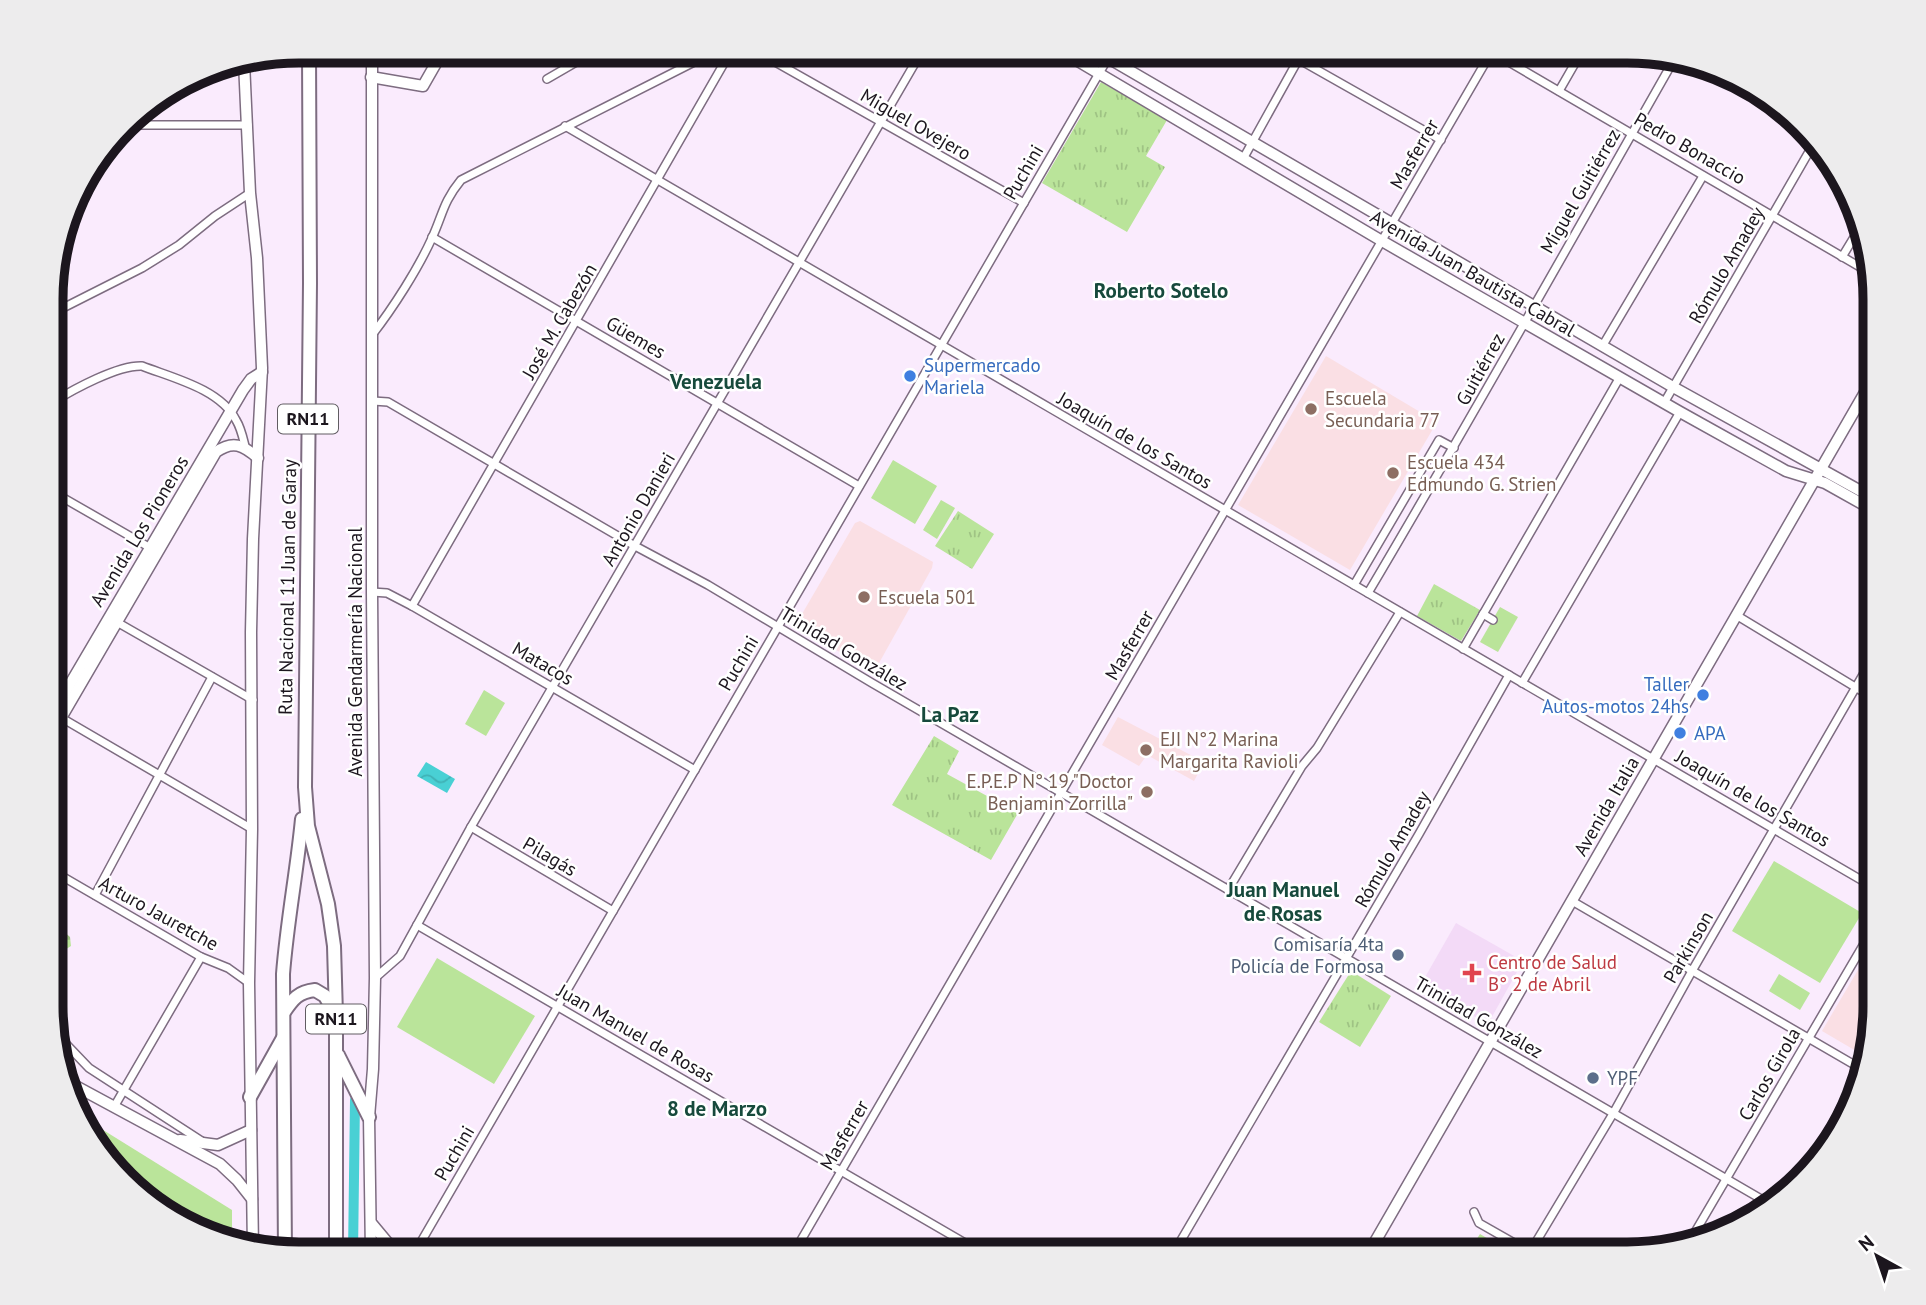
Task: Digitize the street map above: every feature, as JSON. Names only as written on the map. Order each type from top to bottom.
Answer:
[{"type":"highway","name":"Ruta Nacional 11 Juan de Garay","points":[[309,63],[310,283],[305,787],[308,826],[328,904],[334,946],[337,1015],[336,1242]]},
{"type":"highway","name":"Ruta Nacional 11 Juan de Garay","points":[[285,1241],[286,930],[296,877],[305,787]]},
{"type":"highway","points":[[284,1012],[294,997],[303,991],[315,990],[325,996],[337,1015]]},
{"type":"highway","points":[[250,1097],[284,1038]]},
{"type":"highway","points":[[337,1052],[369,1117]]},
{"type":"main road","name":"Avenida Gendarmería Nacional","points":[[371,1242],[369,1117],[375,978],[372,63]]},
{"type":"main road","points":[[371,77],[423,86],[436,63]]},
{"type":"main road","name":"Avenida Juan Bautista Cabral","points":[[1082,63],[1382,241],[1664,403],[1786,471],[1825,483],[1862,504]]},
{"type":"main road","name":"Avenida Juan Bautista Cabral","points":[[1125,63],[1252,142],[1674,387],[1862,492]]},
{"type":"main road","points":[[245,70],[262,372],[252,606],[249,983],[253,1237]]},
{"type":"main road","name":"Avenida Los Pioneros","points":[[63,703],[230,411],[251,379],[262,372]]},
{"type":"main road","name":"Avenida Italia","points":[[1375,1241],[1862,397]]},
{"type":"main road","name":"Avenida Los Pioneros","points":[[153,550],[216,453],[224,446],[245,446]]},
{"type":"main road","points":[[245,446],[258,458]]},
{"type":"main road","name":"Avenida Los Pioneros","points":[[63,697],[113,620]]},
{"type":"main road","points":[[78,1088],[220,1164],[253,1200]]},
{"type":"main road","points":[[173,1139],[218,1145],[251,1130]]},
{"type":"main road","points":[[371,1222],[387,1242]]},
{"type":"street","points":[[547,79],[575,63]]},
{"type":"street","points":[[372,335],[386,318],[432,237],[448,195],[461,180],[692,63]]},
{"type":"street","name":"José M. Cabezón","points":[[412,606],[724,63]]},
{"type":"street","name":"Miguel Ovejero","points":[[777,63],[1024,203]]},
{"type":"street","name":"Antonio Danieri","points":[[375,978],[400,956],[471,827],[915,63]]},
{"type":"street","name":"Puchini","points":[[421,1242],[1105,63]]},
{"type":"street","points":[[1243,159],[1296,63]]},
{"type":"street","points":[[1305,63],[1441,140]]},
{"type":"street","name":"Masferrer","points":[[800,1242],[1485,63]]},
{"type":"street","name":"Pedro Bonaccio","points":[[1510,63],[1860,267]]},
{"type":"street","points":[[1559,91],[1575,63]]},
{"type":"street","name":"Miguel Guitiérrez","points":[[1535,306],[1548,278],[1670,67]]},
{"type":"street","points":[[140,125],[248,125]]},
{"type":"street","name":"Joaquín de los Santos","points":[[565,126],[1862,880]]},
{"type":"street","name":"Rómulo Amadey","points":[[1664,403],[1810,150]]},
{"type":"street","points":[[1603,345],[1703,176]]},
{"type":"street","points":[[63,308],[142,268],[179,245],[215,216],[250,193]]},
{"type":"street","name":"Güemes","points":[[432,237],[859,486]]},
{"type":"street","points":[[1842,257],[1854,237]]},
{"type":"street","name":"Guitiérrez","points":[[1368,593],[1535,306]]},
{"type":"street","points":[[63,397],[121,370],[142,366],[213,396],[230,411],[238,423],[245,446]]},
{"type":"street","points":[[1463,649],[1620,377]]},
{"type":"street","name":"Trinidad González","points":[[373,401],[388,402],[635,546],[708,585],[1762,1199]]},
{"type":"street","points":[[1522,683],[1680,412]]},
{"type":"street","points":[[1354,585],[1439,440],[1454,448]]},
{"type":"street","points":[[63,498],[153,550]]},
{"type":"street","name":"Matacos","points":[[372,592],[387,593],[412,606],[695,769]]},
{"type":"street","points":[[1228,890],[1302,765],[1317,748],[1400,612]]},
{"type":"street","points":[[1483,614],[1493,620]]},
{"type":"street","points":[[1737,615],[1862,692]]},
{"type":"street","points":[[113,620],[253,700]]},
{"type":"street","name":"Rómulo Amadey","points":[[1179,1241],[1347,958],[1509,675]]},
{"type":"street","name":"Parkinson","points":[[1539,1241],[1862,676]]},
{"type":"street","points":[[95,895],[212,677]]},
{"type":"street","points":[[63,719],[252,829]]},
{"type":"street","name":"Pilagás","points":[[471,827],[613,911]]},
{"type":"street","name":"Arturo Jauretche","points":[[63,877],[201,957],[228,968],[249,983]]},
{"type":"street","points":[[1572,901],[1855,1065]]},
{"type":"street","name":"Juan Manuel de Rosas","points":[[417,925],[962,1242]]},
{"type":"street","name":"Carlos Girola","points":[[1696,1231],[1862,947]]},
{"type":"street","points":[[114,1107],[201,957]]},
{"type":"street","points":[[67,1045],[89,1068],[204,1143]]},
{"type":"street","points":[[1474,1212],[1479,1223],[1511,1241]]},
{"type":"shaded area","points":[[1326,356],[1437,422],[1350,570],[1238,505]]},
{"type":"shaded area","name":"Escuela 501","points":[[860,521],[933,562],[874,672],[795,626],[855,523]]},
{"type":"shaded area","name":"EJI N°2 Marina Margarita Ravioli","points":[[1118,717],[1204,762],[1194,781],[1147,755],[1139,766],[1102,745]]},
{"type":"shaded area","name":"Centro de Salud B° 2 de Abril","points":[[1456,923],[1523,961],[1488,1024],[1420,986]]},
{"type":"shaded area","points":[[1862,963],[1862,1022],[1858,1052],[1822,1031]]},
{"type":"green space","points":[[1101,82],[1167,120],[1146,156],[1165,167],[1127,232],[1042,183]]},
{"type":"green space","points":[[893,460],[937,486],[915,524],[871,498]]},
{"type":"green space","points":[[941,500],[955,508],[937,539],[923,530]]},
{"type":"green space","points":[[958,511],[994,534],[972,569],[935,546]]},
{"type":"green space","points":[[1434,584],[1480,610],[1461,641],[1417,616]]},
{"type":"green space","points":[[1500,607],[1518,617],[1498,652],[1480,642]]},
{"type":"green space","points":[[484,690],[505,703],[486,736],[465,724]]},
{"type":"green space","points":[[934,736],[959,751],[947,774],[1018,813],[991,860],[892,805]]},
{"type":"green space","points":[[1774,861],[1862,913],[1820,983],[1732,931]]},
{"type":"green space","points":[[63,931],[70,937],[71,946],[63,951]]},
{"type":"green space","points":[[437,958],[535,1016],[494,1084],[397,1027]]},
{"type":"green space","points":[[1351,971],[1391,996],[1360,1047],[1319,1022]]},
{"type":"green space","points":[[1779,974],[1810,993],[1800,1010],[1769,991]]},
{"type":"green space","points":[[96,1126],[232,1210],[232,1232],[209,1224],[168,1202],[132,1173],[112,1150]]},
{"type":"green space","points":[[1480,1234],[1492,1241],[1475,1241]]},
{"type":"water","points":[[426,762],[455,779],[447,793],[417,776]]},
{"type":"waterway","points":[[353,1242],[355,1100]]},
{"type":"place","name":"Supermercado Mariela","points":[[910,376]]},
{"type":"place","name":"Escuela Secundaria 77","points":[[1311,409]]},
{"type":"place","name":"Escuela 434 Edmundo G. Strien","points":[[1393,473]]},
{"type":"place","name":"Escuela 501","points":[[864,597]]},
{"type":"place","name":"Taller Autos-motos 24hs","points":[[1703,695]]},
{"type":"place","name":"APA","points":[[1680,733]]},
{"type":"place","name":"EJI N°2 Marina Margarita Ravioli","points":[[1146,750]]},
{"type":"place","name":"E.P.E.P N° 19 \"Doctor Benjamin Zorrilla\"","points":[[1147,792]]},
{"type":"place","name":"Comisaría 4ta Policía de Formosa","points":[[1398,955]]},
{"type":"place","name":"Centro de Salud B° 2 de Abril","points":[[1472,973]]},
{"type":"place","name":"YPF","points":[[1593,1078]]},
{"type":"district","name":"Roberto Sotelo","points":[[1161,291]]},
{"type":"district","name":"Venezuela","points":[[716,382]]},
{"type":"district","name":"La Paz","points":[[950,715]]},
{"type":"district","name":"Juan Manuel de Rosas","points":[[1283,902]]},
{"type":"district","name":"8 de Marzo","points":[[717,1109]]}]
